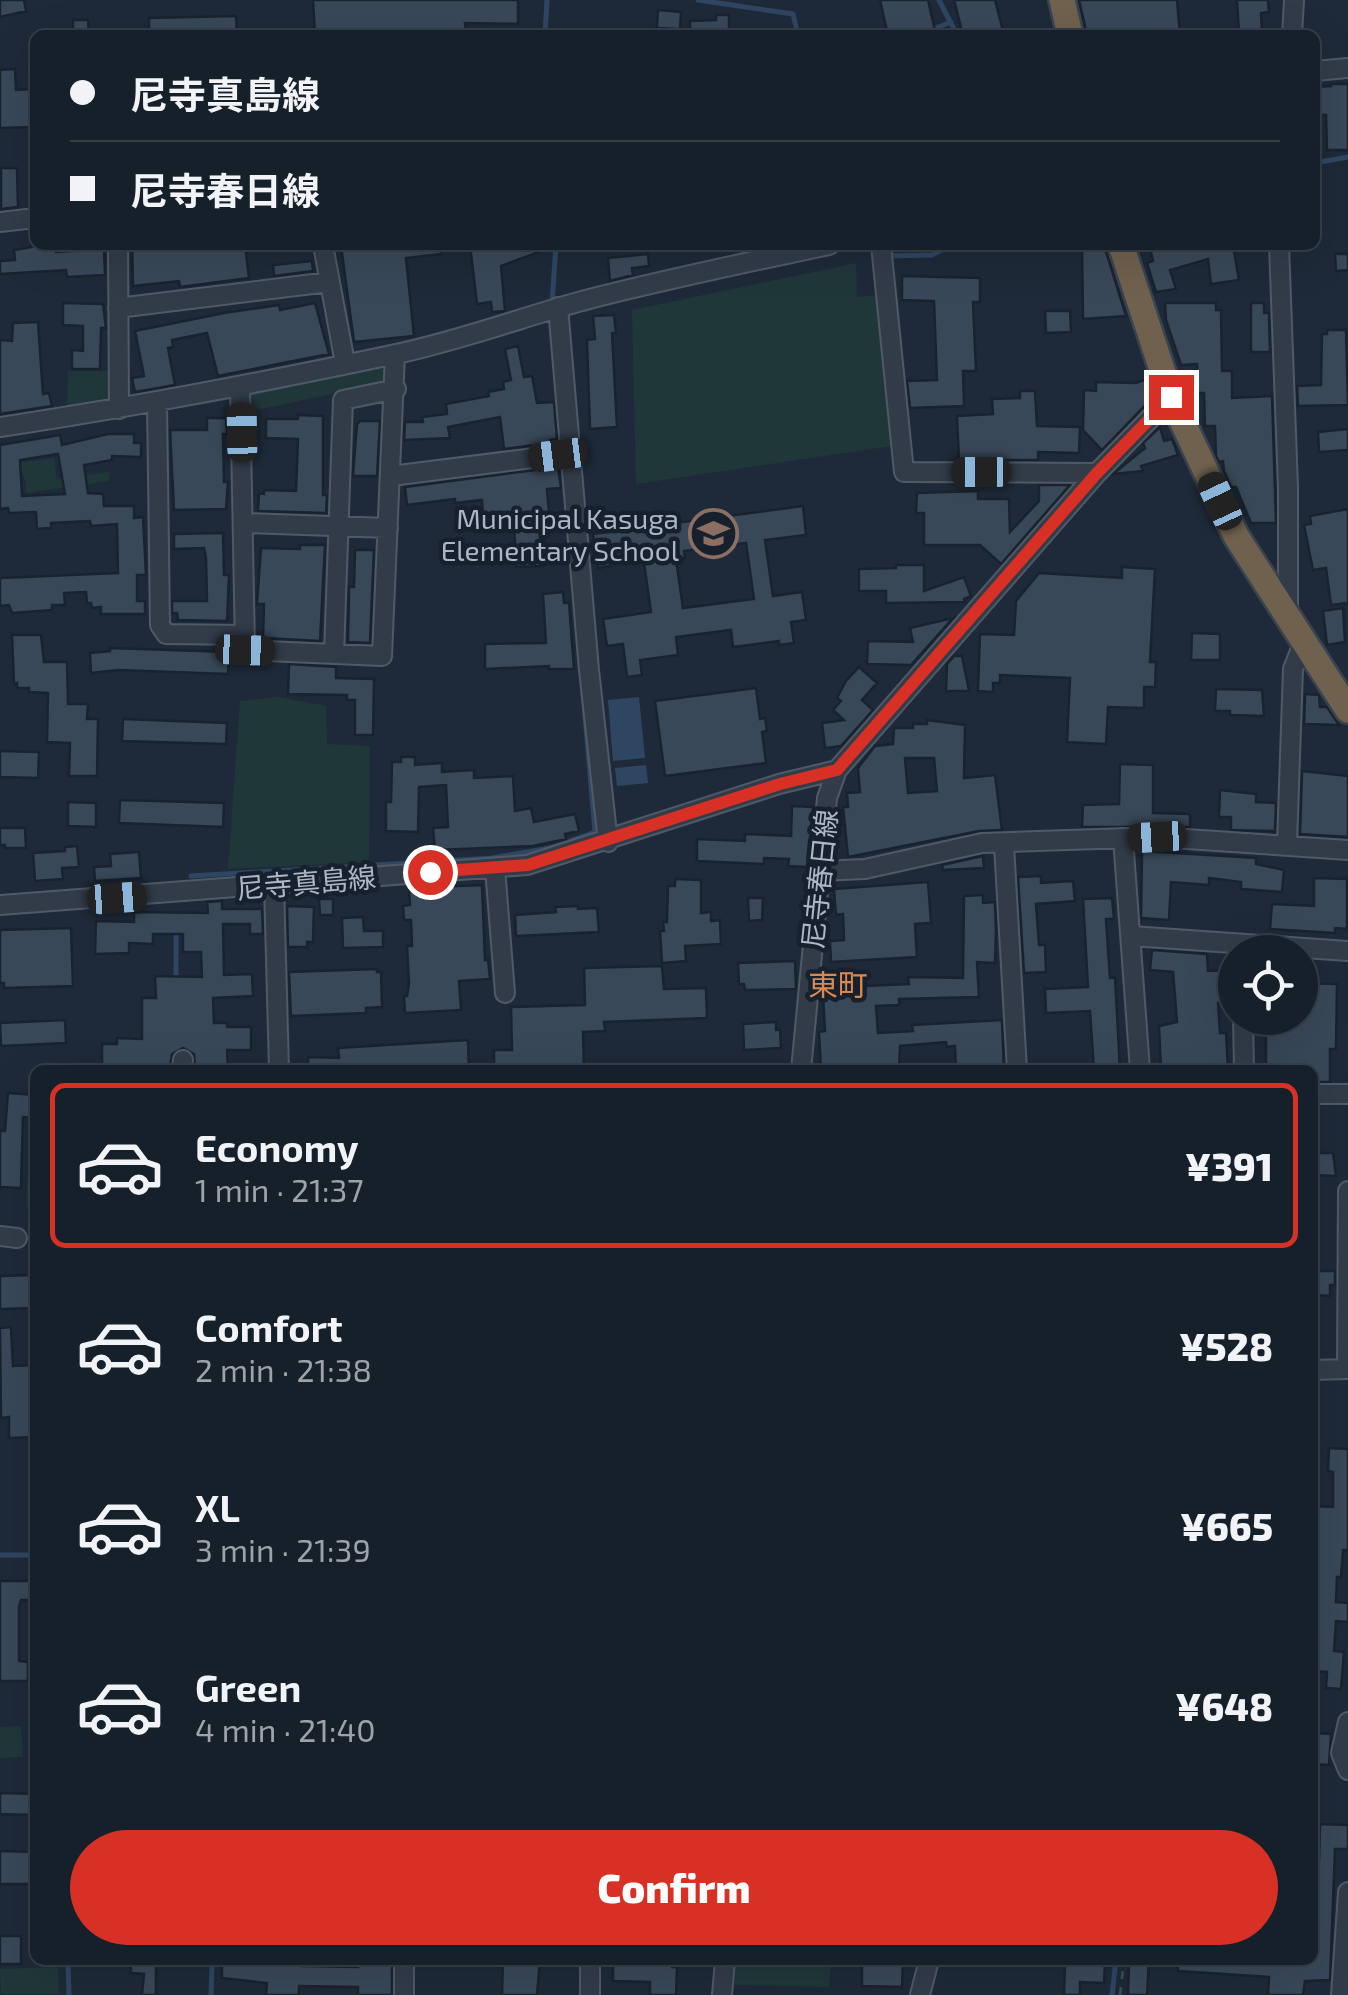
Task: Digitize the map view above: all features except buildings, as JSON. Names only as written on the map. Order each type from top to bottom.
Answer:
[{"type":"highway","points":[[1062,0],[1069,30]]},
{"type":"highway","points":[[1124,250],[1171,397],[1236,536],[1345,698]]},
{"type":"street","points":[[1292,30],[1294,0]]},
{"type":"street","points":[[1320,71],[1348,68]]},
{"type":"street","points":[[0,222],[30,219]]},
{"type":"street","points":[[118,250],[118,409]]},
{"type":"street","points":[[324,250],[345,363]]},
{"type":"street","points":[[0,428],[118,409],[157,409],[241,394],[345,363],[396,361],[632,288],[807,250]]},
{"type":"street","points":[[1278,250],[1288,487],[1288,615]]},
{"type":"street","points":[[881,252],[904,472],[1097,473]]},
{"type":"street","points":[[118,308],[328,282]]},
{"type":"street","points":[[554,314],[608,842]]},
{"type":"street","points":[[241,394],[245,650],[382,656],[396,361]]},
{"type":"street","points":[[334,654],[343,400],[396,388]]},
{"type":"street","name":"尼寺春日線","points":[[801,1065],[827,798],[837,770],[1097,473],[1171,397]]},
{"type":"street","points":[[157,409],[160,625],[166,634],[244,634]]},
{"type":"street","points":[[392,476],[566,454]]},
{"type":"street","points":[[244,523],[388,528]]},
{"type":"street","points":[[1287,844],[1287,765],[1294,668],[1304,641]]},
{"type":"street","name":"尼寺真島線","points":[[0,905],[528,865],[780,784],[837,770]]},
{"type":"street","points":[[819,872],[864,869],[982,843],[1157,837],[1348,850]]},
{"type":"street","points":[[1124,838],[1140,1065]]},
{"type":"street","points":[[1004,845],[1017,1065]]},
{"type":"street","points":[[495,868],[505,993]]},
{"type":"street","points":[[274,885],[279,1065]]},
{"type":"street","points":[[1132,936],[1218,945]]},
{"type":"street","points":[[1318,949],[1348,950]]},
{"type":"street","points":[[1243,1035],[1244,1065]]},
{"type":"street","points":[[1318,1094],[1348,1094],[1348,1084]]},
{"type":"street","points":[[1318,1370],[1347,1370],[1348,1191]]},
{"type":"street","points":[[1347,1731],[1341,1754],[1348,1770]]},
{"type":"street","points":[[1341,1995],[1348,1892]]},
{"type":"street","points":[[404,1965],[404,1995]]},
{"type":"street","points":[[590,1965],[590,1995]]},
{"type":"street","points":[[722,1995],[725,1965]]},
{"type":"street","points":[[920,1995],[928,1965]]},
{"type":"path","points":[[1120,1995],[1123,1965]]},
{"type":"green space","points":[[856,263],[857,297],[879,295],[892,446],[636,484],[632,310]]},
{"type":"green space","points":[[391,360],[392,381],[253,411],[251,391]]},
{"type":"green space","points":[[68,371],[111,371],[113,396],[107,404],[75,409],[67,405]]},
{"type":"green space","points":[[54,458],[57,479],[110,472],[109,481],[26,493],[22,475],[0,478],[0,465]]},
{"type":"green space","points":[[278,697],[326,706],[327,744],[370,746],[369,862],[228,869],[240,701]]},
{"type":"green space","points":[[30,1128],[30,1207],[26,1207]]},
{"type":"green space","points":[[21,1726],[23,1757],[0,1758],[0,1727]]},
{"type":"green space","points":[[734,1965],[831,1965],[829,1987],[732,1985]]},
{"type":"green space","points":[[58,1967],[59,1994],[1,1994],[0,1969]]},
{"type":"water","points":[[639,697],[645,758],[613,761],[608,700]]},
{"type":"water","points":[[646,765],[648,783],[617,786],[615,768]]},
{"type":"waterway","points":[[545,30],[547,0]]},
{"type":"waterway","points":[[698,0],[793,14],[797,30]]},
{"type":"waterway","points":[[939,0],[954,30]]},
{"type":"waterway","points":[[931,30],[951,22]]},
{"type":"waterway","points":[[1320,162],[1348,157]]},
{"type":"waterway","points":[[552,303],[556,250]]},
{"type":"waterway","points":[[832,251],[837,250]]},
{"type":"waterway","points":[[886,256],[932,255],[942,250]]},
{"type":"waterway","points":[[569,313],[593,307]]},
{"type":"waterway","points":[[474,342],[525,327]]},
{"type":"waterway","points":[[245,394],[288,385]]},
{"type":"waterway","points":[[72,424],[234,396]]},
{"type":"waterway","points":[[191,876],[492,858],[550,848],[595,832],[583,693]]},
{"type":"waterway","points":[[176,928],[176,982]]},
{"type":"waterway","points":[[0,1555],[30,1555]]},
{"type":"waterway","points":[[68,1965],[69,1995]]},
{"type":"waterway","points":[[1112,1995],[1115,1965]]},
{"type":"waterway","points":[[211,1995],[212,1967]]},
{"type":"place","name":"Municipal Kasuga Elementary School","points":[[714,534]]},
{"type":"district","name":"東町","points":[[838,984]]},
{"type":"route","points":[[430,872],[528,865],[780,784],[837,770],[1054,521],[1171,397]]}]
